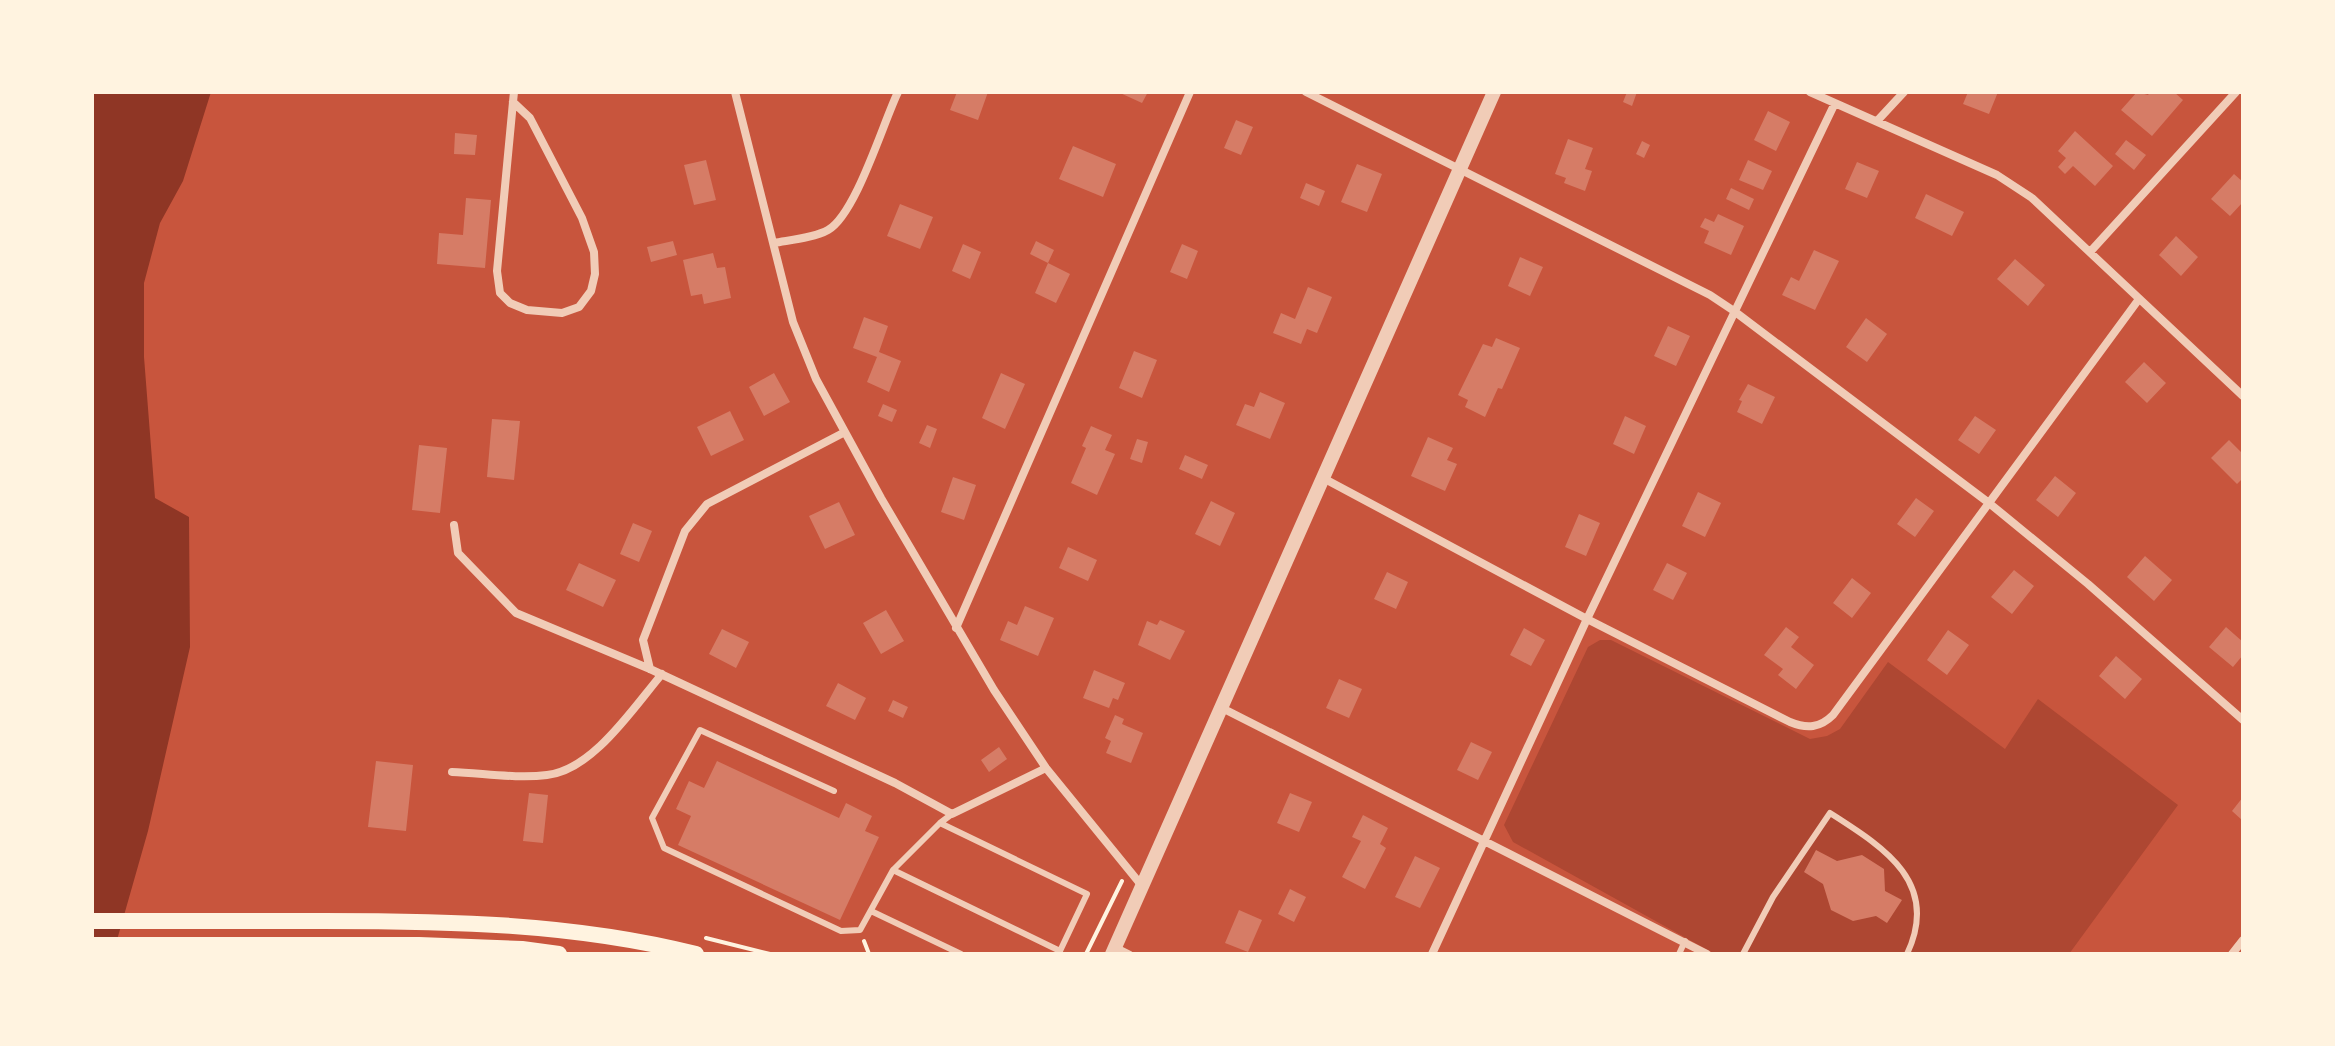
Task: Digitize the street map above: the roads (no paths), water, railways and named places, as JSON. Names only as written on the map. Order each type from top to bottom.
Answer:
[{"type":"main road","points":[[92,921],[420,921],[523,925],[591,932],[696,954]]},
{"type":"main road","points":[[92,945],[419,945],[522,949],[559,954]]},
{"type":"street","points":[[735,92],[793,322],[816,379],[994,690],[1046,768],[1142,887]]},
{"type":"street","points":[[774,243],[828,230],[841,220],[853,199],[898,92]]},
{"type":"street","points":[[956,628],[1190,92]]},
{"type":"street","points":[[1306,92],[1710,295],[1734,311],[1989,503],[2088,584],[2243,720]]},
{"type":"street","points":[[1114,952],[1494,92]]},
{"type":"street","points":[[1810,92],[1878,120],[2015,186],[2243,396]]},
{"type":"street","points":[[1878,120],[1904,92]]},
{"type":"street","points":[[2090,252],[2236,92]]},
{"type":"street","points":[[514,97],[530,118],[582,218],[594,252],[595,274],[591,291],[579,307],[562,313],[527,310],[510,303],[500,293],[497,271],[514,97]]},
{"type":"street","points":[[1432,954],[1587,619],[1835,103]]},
{"type":"street","points":[[1323,478],[1587,619],[1790,722],[1802,727],[1824,723],[2139,299]]},
{"type":"street","points":[[650,669],[643,640],[685,531],[707,504],[845,432]]},
{"type":"street","points":[[454,525],[458,553],[516,613],[662,674],[895,783],[952,814],[1046,768]]},
{"type":"street","points":[[452,772],[547,775],[574,767],[595,751],[662,674]]},
{"type":"street","points":[[1222,708],[1707,954]]},
{"type":"street","points":[[2232,954],[2243,940]]},
{"type":"lane","points":[[834,791],[700,730],[652,818],[664,848],[841,931],[860,930],[893,870],[952,814]]},
{"type":"lane","points":[[1743,954],[1773,897],[1830,813],[1882,846],[1910,879],[1919,923],[1907,954]]},
{"type":"lane","points":[[893,870],[1060,953],[1087,894],[940,823]]},
{"type":"lane","points":[[871,911],[961,954]]},
{"type":"lane","points":[[1679,954],[1685,941]]},
{"type":"lane","points":[[1114,952],[1130,954]]}]
